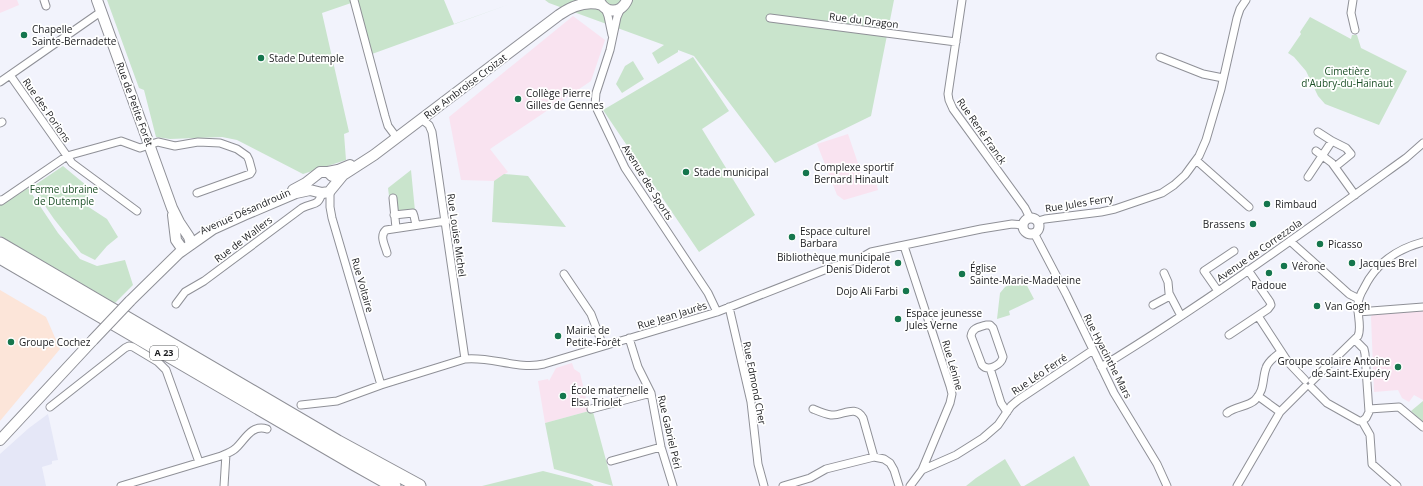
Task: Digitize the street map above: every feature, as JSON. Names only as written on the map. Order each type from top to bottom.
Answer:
[{"type":"highway","name":"A 23","points":[[0,244],[333,439],[418,486]]},
{"type":"highway","name":"A 23","points":[[0,257],[394,486]]},
{"type":"highway","points":[[318,443],[348,467],[379,486]]},
{"type":"main road","name":"Rue de Petite Forêt","points":[[98,0],[149,145],[186,244]]},
{"type":"main road","name":"Rue Ambroise Croizat","points":[[328,172],[342,169],[368,154],[559,9],[577,0]]},
{"type":"main road","name":"Rue Ambroise Croizat","points":[[326,190],[343,175],[374,155],[562,12],[581,4],[592,3],[602,4],[613,11],[624,4]]},
{"type":"main road","points":[[320,172],[328,172],[333,177],[326,190],[313,186],[314,177],[320,172]]},
{"type":"main road","name":"Avenue Désandrouin","points":[[0,440],[130,301],[186,244],[212,224],[300,186],[314,177]]},
{"type":"main road","name":"Avenue Désandrouin","points":[[186,244],[213,229],[296,193],[310,190],[326,190]]},
{"type":"street","points":[[354,0],[386,120],[394,134]]},
{"type":"street","name":"Rue René Franck","points":[[962,0],[948,94],[950,103],[1034,220]]},
{"type":"street","name":"Rue Jules Ferry","points":[[1034,220],[1110,210],[1157,195],[1178,182],[1196,160],[1204,145],[1223,78],[1236,22],[1240,9],[1246,0]]},
{"type":"street","points":[[1353,0],[1351,13],[1355,30]]},
{"type":"street","points":[[602,4],[611,26],[612,41]]},
{"type":"street","name":"Avenue des Sports","points":[[624,4],[617,17],[612,41],[594,102],[623,163],[708,292],[717,312]]},
{"type":"street","points":[[0,82],[102,11]]},
{"type":"street","name":"Rue du Dragon","points":[[770,18],[956,42]]},
{"type":"street","points":[[1160,57],[1206,75],[1223,78]]},
{"type":"street","points":[[0,74],[10,74]]},
{"type":"street","name":"Rue des Porions","points":[[10,74],[67,156],[76,166],[138,211]]},
{"type":"street","name":"Rue Louise Michel","points":[[421,119],[429,125],[432,132],[465,359]]},
{"type":"street","points":[[1318,132],[1346,148],[1351,154],[1335,167]]},
{"type":"street","points":[[1,200],[67,156],[120,141],[140,148],[158,142],[175,146],[193,142],[213,142],[234,148],[249,158],[252,168],[250,174],[197,193]]},
{"type":"street","points":[[1308,177],[1319,154],[1332,141]]},
{"type":"street","name":"Avenue de Correzzola","points":[[1101,367],[1149,338],[1290,241],[1406,158],[1423,143]]},
{"type":"street","points":[[1319,154],[1330,161],[1355,195]]},
{"type":"street","points":[[1196,160],[1249,207]]},
{"type":"street","name":"Rue de Wallers","points":[[176,304],[185,292],[204,281],[302,208],[317,203],[326,190]]},
{"type":"street","name":"Rue Voltaire","points":[[326,190],[332,218],[381,384]]},
{"type":"street","points":[[393,198],[396,228]]},
{"type":"street","points":[[394,215],[413,213],[416,225]]},
{"type":"street","points":[[1025,220],[1034,220],[1039,228],[1031,234],[1026,232],[1023,225],[1025,220]]},
{"type":"street","points":[[387,253],[382,237],[383,233],[387,229],[446,221]]},
{"type":"street","name":"Rue Jean Jaurès","points":[[301,405],[337,401],[381,384],[465,359],[474,358],[509,364],[537,366],[569,358],[603,346],[717,312],[859,258],[871,252],[1004,225],[1023,225]]},
{"type":"street","name":"Rue Hyacinthe Mars","points":[[1034,233],[1066,294],[1116,397],[1157,464],[1167,486]]},
{"type":"street","points":[[1290,241],[1349,294],[1359,299]]},
{"type":"street","points":[[1237,486],[1280,412],[1355,340],[1359,331],[1359,299],[1367,281],[1384,261],[1393,254],[1404,248],[1423,242]]},
{"type":"street","name":"Rue Lénine","points":[[904,246],[952,394],[950,403],[922,470],[910,486]]},
{"type":"street","points":[[1218,291],[1204,271],[1234,251]]},
{"type":"street","points":[[1229,335],[1269,308],[1270,303],[1248,270]]},
{"type":"street","points":[[1164,273],[1168,282],[1170,296],[1181,316]]},
{"type":"street","points":[[564,274],[591,314],[603,346]]},
{"type":"street","points":[[1153,305],[1170,296]]},
{"type":"street","name":"Rue Edmond Cher","points":[[729,307],[750,397],[758,464],[764,486]]},
{"type":"street","points":[[1358,312],[1423,307]]},
{"type":"street","points":[[1258,316],[1288,362],[1308,384],[1328,404],[1359,421],[1362,421],[1370,435],[1372,464],[1392,484]]},
{"type":"street","points":[[986,325],[990,325],[993,328],[1003,357],[1000,364],[990,368],[986,368],[982,365],[971,336],[975,329],[986,325]]},
{"type":"street","name":"Rue Gabriel Péri","points":[[629,338],[638,367],[651,393],[661,447],[673,486]]},
{"type":"street","points":[[1355,340],[1365,352],[1369,409],[1368,415],[1362,421]]},
{"type":"street","points":[[50,407],[126,348],[129,346],[133,347],[156,360],[166,370],[199,462]]},
{"type":"street","name":"Rue Léo Ferré","points":[[922,470],[952,457],[975,444],[996,428],[1007,412],[1018,400],[1093,350]]},
{"type":"street","points":[[1227,413],[1234,408],[1251,403],[1258,396],[1264,383],[1266,366],[1281,352]]},
{"type":"street","points":[[990,368],[1001,403],[1007,412]]},
{"type":"street","points":[[591,409],[651,393]]},
{"type":"street","points":[[1258,396],[1280,412]]},
{"type":"street","points":[[1369,409],[1399,407],[1423,427]]},
{"type":"street","points":[[812,409],[832,415],[853,410],[860,413],[863,418],[874,457]]},
{"type":"street","points":[[121,486],[226,454],[236,448],[251,431],[259,428],[267,429]]},
{"type":"street","points":[[612,461],[661,447]]},
{"type":"street","points":[[224,486],[226,454]]},
{"type":"street","points":[[783,486],[810,478],[826,469],[867,457],[884,459],[890,463],[899,486]]},
{"type":"shaded area","points":[[0,0],[17,0],[19,5],[0,13]]},
{"type":"shaded area","name":"Collège Pierre Gilles de Gennes","points":[[573,16],[605,40],[591,81],[490,149],[508,172],[494,181],[461,180],[449,117]]},
{"type":"shaded area","points":[[848,134],[864,181],[875,177],[878,190],[844,200],[837,195],[817,144]]},
{"type":"shaded area","points":[[0,290],[46,317],[60,349],[0,421]]},
{"type":"shaded area","name":"Groupe scolaire Antoine de Saint-Exupéry","points":[[1423,308],[1423,400],[1414,395],[1409,402],[1402,398],[1398,390],[1374,392],[1371,317],[1373,313]]},
{"type":"shaded area","name":"École maternelle Elsa Triolet","points":[[572,363],[574,369],[580,373],[589,411],[545,423],[538,381],[548,379],[549,381],[556,368]]},
{"type":"shaded area","points":[[48,414],[58,460],[52,461],[52,464],[42,467],[46,486],[0,486],[0,454],[29,428]]},
{"type":"green space","name":"Stade Dutemple","points":[[107,0],[444,0],[454,24],[521,0],[372,54],[354,2],[322,13],[349,132],[344,134],[346,160],[303,174],[237,140],[222,137],[170,139],[156,137],[144,90],[139,88]]},
{"type":"green space","points":[[545,0],[894,0],[871,116],[775,163],[694,56],[678,50],[678,52],[658,64],[652,53],[664,45],[549,3]]},
{"type":"green space","name":"Cimetière d'Aubry-du-Hainaut","points":[[1310,17],[1351,39],[1352,35],[1357,35],[1361,48],[1407,71],[1379,125],[1325,104],[1318,96],[1306,71],[1294,57],[1288,53]]},
{"type":"green space","name":"Stade municipal","points":[[693,57],[729,111],[702,129],[755,215],[699,252],[603,110]]},
{"type":"green space","points":[[633,61],[644,79],[622,93],[616,84],[625,66]]},
{"type":"green space","name":"Ferme ubraine de Dutemple","points":[[63,166],[92,190],[84,204],[107,219],[118,237],[107,246],[95,260],[81,253],[54,219],[32,187]]},
{"type":"green space","points":[[411,170],[415,211],[397,212],[393,196],[389,196],[388,188]]},
{"type":"green space","points":[[504,174],[528,176],[566,227],[492,222],[494,181]]},
{"type":"green space","points":[[28,188],[58,233],[80,259],[97,266],[125,260],[133,285],[115,303],[0,236],[0,205]]},
{"type":"green space","points":[[1023,278],[1034,299],[1009,311],[1010,315],[997,319],[1000,293],[1005,287]]},
{"type":"green space","points":[[1423,401],[1423,422],[1411,411]]},
{"type":"green space","points":[[589,411],[593,412],[613,486],[554,469],[545,423]]},
{"type":"green space","points":[[1074,456],[1090,486],[1024,486]]},
{"type":"green space","points":[[1005,459],[1021,486],[966,486],[976,478]]},
{"type":"green space","points":[[543,471],[590,483],[594,486],[482,486]]},
{"type":"place","name":"Chapelle Sainte-Bernadette","points":[[24,35]]},
{"type":"place","name":"Stade Dutemple","points":[[261,58]]},
{"type":"place","name":"Collège Pierre Gilles de Gennes","points":[[518,99]]},
{"type":"place","name":"Stade municipal","points":[[686,172]]},
{"type":"place","name":"Complexe sportif Bernard Hinault","points":[[806,173]]},
{"type":"place","name":"Rimbaud","points":[[1267,204]]},
{"type":"place","name":"Brassens","points":[[1253,224]]},
{"type":"place","name":"Espace culturel Barbara","points":[[792,237]]},
{"type":"place","name":"Picasso","points":[[1320,244]]},
{"type":"place","name":"Bibliothèque municipale Denis Diderot","points":[[898,263]]},
{"type":"place","name":"Jacques Brel","points":[[1352,263]]},
{"type":"place","name":"Vérone","points":[[1284,266]]},
{"type":"place","name":"Padoue","points":[[1269,273]]},
{"type":"place","name":"Église Sainte-Marie-Madeleine","points":[[962,274]]},
{"type":"place","name":"Dojo Ali Farbi","points":[[906,291]]},
{"type":"place","name":"Van Gogh","points":[[1317,306]]},
{"type":"place","name":"Espace jeunesse Jules Verne","points":[[898,319]]},
{"type":"place","name":"Mairie de Petite-Forêt","points":[[558,336]]},
{"type":"place","name":"Groupe Cochez","points":[[11,342]]},
{"type":"place","name":"Groupe scolaire Antoine de Saint-Exupéry","points":[[1398,367]]},
{"type":"place","name":"École maternelle Elsa Triolet","points":[[563,396]]}]
